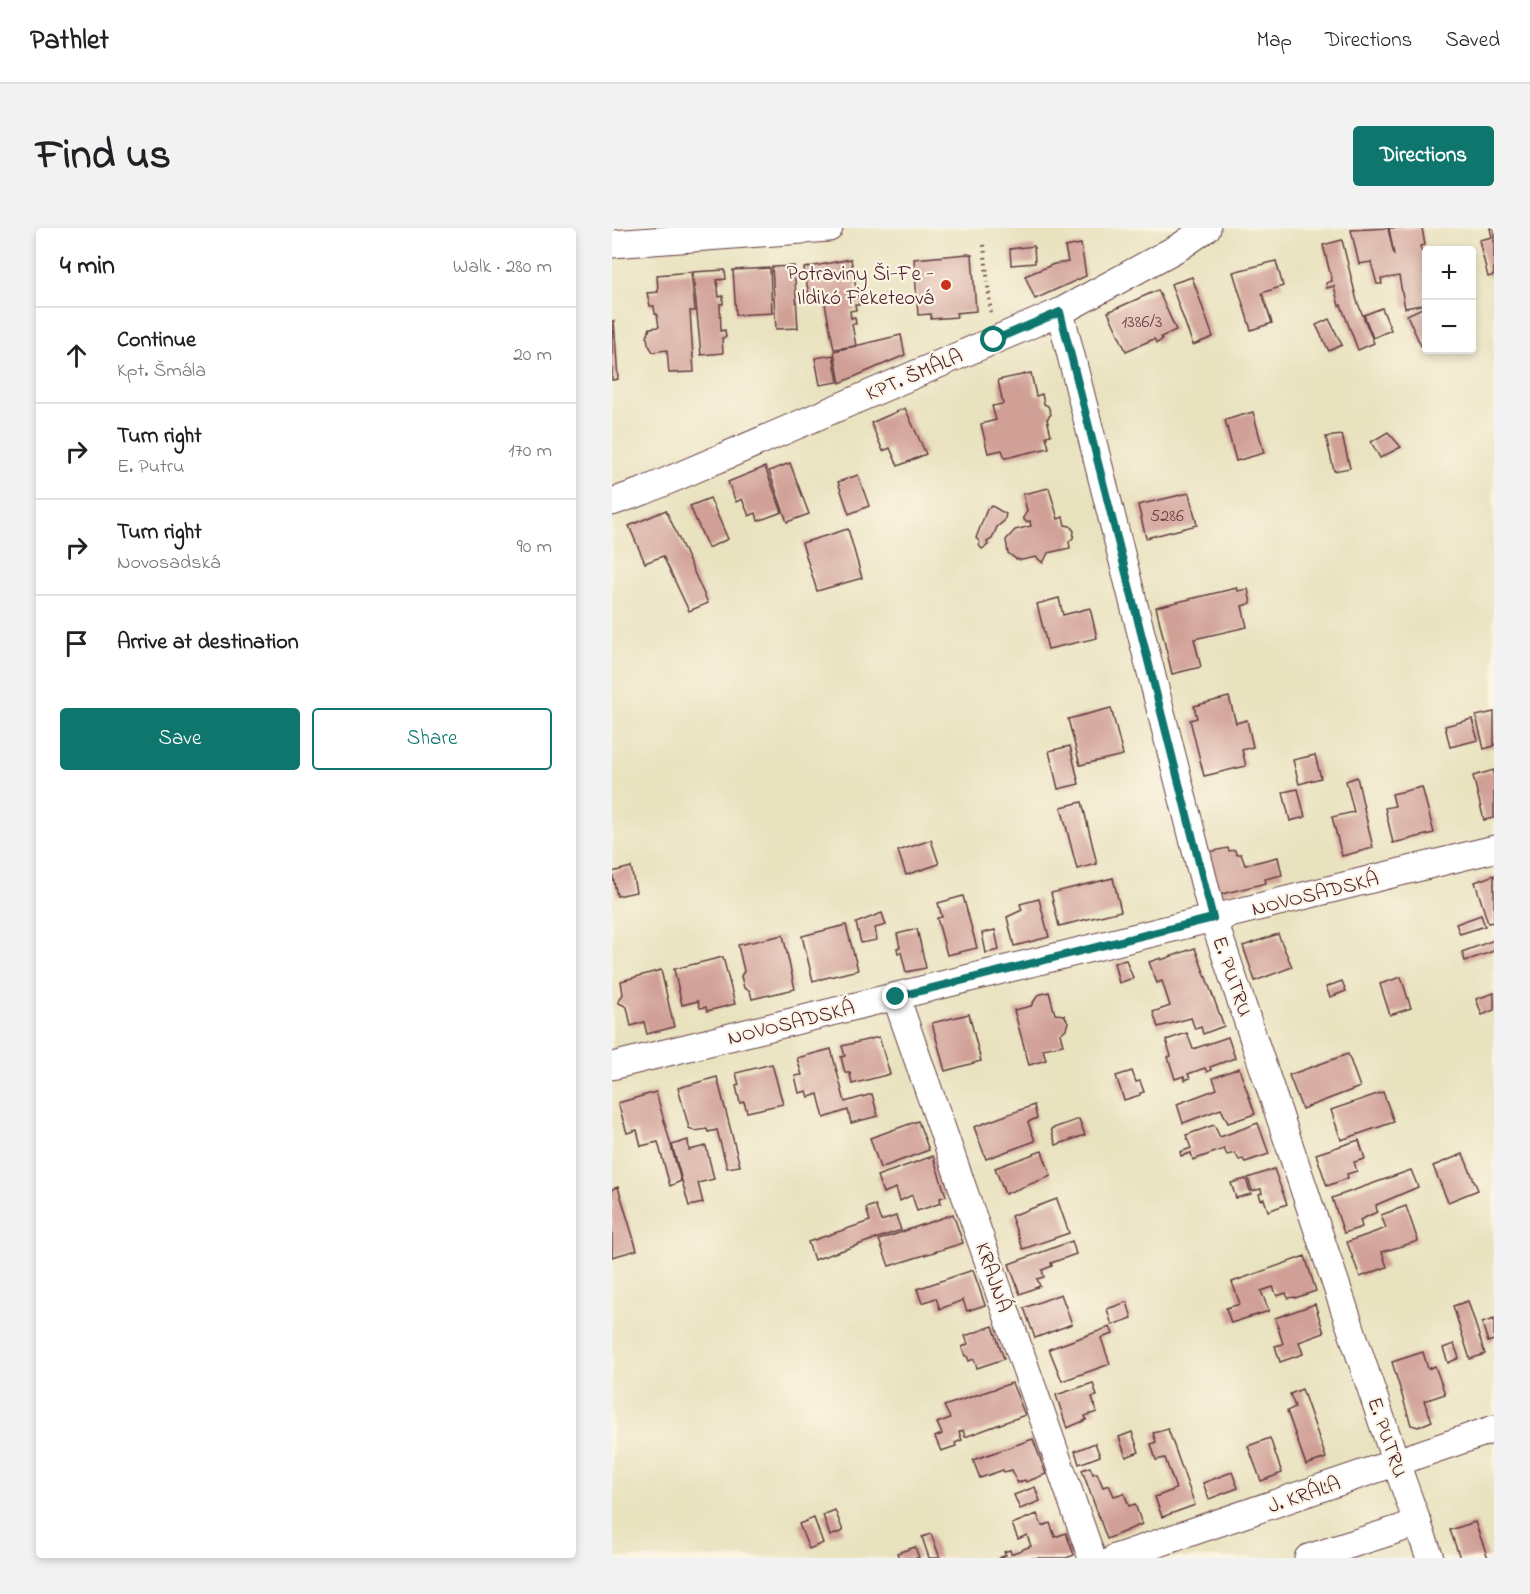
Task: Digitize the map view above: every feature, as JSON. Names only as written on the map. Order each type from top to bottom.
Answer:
[{"type":"street","points":[[612,244],[829,228]]},
{"type":"street","name":"KPT. ŠMÁLA","points":[[612,502],[644,491],[1060,312],[1181,246],[1207,228]]},
{"type":"street","name":"E. PUTRU","points":[[1060,312],[1213,918],[1430,1558]]},
{"type":"street","name":"NOVOSADSKÁ","points":[[612,1066],[1494,849]]},
{"type":"street","name":"KRAJNÁ","points":[[896,997],[1092,1558]]},
{"type":"street","name":"J. KRÁĽA","points":[[1114,1558],[1494,1429]]},
{"type":"street","points":[[1308,1558],[1418,1523]]},
{"type":"path","points":[[984,245],[994,340]]},
{"type":"building","points":[[1388,228],[1394,255],[1389,228],[1422,228],[1425,245],[1420,246],[1422,305],[1405,308],[1399,276],[1381,279],[1382,284],[1377,284],[1371,262],[1359,264],[1351,230]]},
{"type":"building","points":[[1490,228],[1494,228],[1494,275],[1488,277],[1479,240],[1492,237]]},
{"type":"building","points":[[1342,240],[1357,301],[1374,343],[1358,350],[1341,305],[1339,306],[1334,286],[1327,288],[1326,283],[1332,281],[1323,245]]},
{"type":"building","points":[[1081,244],[1086,276],[1035,299],[1025,276],[1054,264],[1068,262],[1065,247]]},
{"type":"building","points":[[1034,246],[1035,263],[1011,265],[1010,249]]},
{"type":"building","points":[[972,255],[976,311],[956,313],[957,317],[931,319],[931,314],[918,315],[914,259]]},
{"type":"building","points":[[851,259],[859,305],[855,305],[856,310],[850,311],[851,318],[855,317],[856,324],[852,324],[856,346],[834,349],[824,299],[810,301],[804,268]]},
{"type":"building","points":[[1276,261],[1283,286],[1262,293],[1272,323],[1251,330],[1233,272]]},
{"type":"building","points":[[794,266],[798,328],[776,329],[772,267]]},
{"type":"building","points":[[770,268],[772,313],[736,315],[733,270]]},
{"type":"building","points":[[725,270],[726,279],[717,280],[719,297],[723,296],[723,304],[720,304],[721,331],[725,330],[726,337],[722,338],[723,353],[701,355],[693,272]]},
{"type":"building","points":[[691,272],[695,311],[690,311],[694,372],[669,373],[667,350],[653,352],[648,344],[647,337],[650,328],[659,327],[657,314],[655,314],[654,306],[650,306],[647,293],[658,292],[657,275]]},
{"type":"building","points":[[1192,277],[1213,337],[1193,345],[1171,284]]},
{"type":"building","points":[[1158,290],[1176,330],[1161,337],[1162,340],[1157,343],[1154,339],[1126,351],[1108,312]]},
{"type":"building","points":[[1382,308],[1391,330],[1373,338],[1364,315]]},
{"type":"building","points":[[1422,308],[1421,346],[1407,315]]},
{"type":"building","points":[[1329,319],[1342,345],[1329,351],[1316,325]]},
{"type":"building","points":[[612,321],[614,321],[618,379],[612,380]]},
{"type":"building","points":[[901,335],[905,355],[840,383],[834,351]]},
{"type":"building","points":[[833,355],[838,382],[820,385],[815,358]]},
{"type":"building","points":[[1031,373],[1036,396],[1042,394],[1044,404],[1048,406],[1051,414],[1047,419],[1051,435],[1046,436],[1049,448],[1005,458],[1002,450],[988,453],[981,424],[996,420],[992,406],[1003,404],[998,380]]},
{"type":"building","points":[[905,408],[926,454],[898,466],[890,448],[883,451],[871,423]]},
{"type":"building","points":[[1253,412],[1264,453],[1236,461],[1225,420]]},
{"type":"building","points":[[1388,432],[1401,447],[1380,458],[1371,442]]},
{"type":"building","points":[[1342,435],[1350,468],[1334,471],[1326,437]]},
{"type":"building","points":[[790,463],[809,514],[787,522],[769,471]]},
{"type":"building","points":[[765,467],[782,512],[758,521],[756,513],[749,516],[742,499],[736,502],[728,482]]},
{"type":"building","points":[[858,475],[869,506],[849,514],[838,482]]},
{"type":"building","points":[[1049,488],[1058,519],[1063,517],[1065,525],[1070,526],[1074,531],[1073,538],[1069,542],[1070,548],[1048,553],[1043,563],[1036,557],[1016,559],[1008,553],[1006,540],[1015,530],[1031,526],[1030,521],[1026,522],[1023,518],[1027,511],[1023,494]]},
{"type":"building","points":[[1189,493],[1197,525],[1146,538],[1138,505]]},
{"type":"building","points":[[710,498],[728,539],[708,548],[690,506]]},
{"type":"building","points":[[992,506],[1006,514],[992,539],[987,542],[988,545],[982,549],[976,538],[987,509]]},
{"type":"building","points":[[666,510],[708,603],[689,611],[663,556],[645,563],[629,526]]},
{"type":"building","points":[[848,529],[862,578],[817,591],[802,543]]},
{"type":"building","points":[[1237,588],[1238,591],[1248,589],[1251,603],[1242,606],[1247,627],[1194,639],[1201,667],[1172,674],[1156,607]]},
{"type":"building","points":[[1059,598],[1063,615],[1090,608],[1097,638],[1048,649],[1037,604]]},
{"type":"building","points":[[1229,697],[1236,723],[1247,720],[1253,747],[1242,750],[1246,766],[1204,776],[1190,720],[1197,718],[1194,706]]},
{"type":"building","points":[[1111,708],[1123,755],[1080,765],[1068,719]]},
{"type":"building","points":[[1494,712],[1494,746],[1484,749],[1476,716]]},
{"type":"building","points":[[1472,719],[1478,740],[1450,747],[1445,726]]},
{"type":"building","points":[[1070,746],[1079,784],[1058,789],[1049,751]]},
{"type":"building","points":[[1315,755],[1321,778],[1299,784],[1293,760]]},
{"type":"building","points":[[1494,770],[1494,818],[1484,820],[1473,776]]},
{"type":"building","points":[[1357,777],[1373,848],[1342,856],[1332,817],[1354,812],[1346,781]]},
{"type":"building","points":[[1422,787],[1434,833],[1393,843],[1385,808],[1395,806],[1392,794]]},
{"type":"building","points":[[1298,789],[1305,817],[1290,821],[1283,792]]},
{"type":"building","points":[[1082,802],[1097,864],[1077,869],[1061,807]]},
{"type":"building","points":[[931,840],[939,864],[906,875],[898,851]]},
{"type":"building","points":[[1228,848],[1229,851],[1235,850],[1236,854],[1241,854],[1245,865],[1278,857],[1282,875],[1265,879],[1266,883],[1218,895],[1208,852]]},
{"type":"building","points":[[631,867],[636,892],[617,896],[612,872]]},
{"type":"building","points":[[1494,875],[1494,926],[1492,922],[1488,923],[1475,882]]},
{"type":"building","points":[[1113,878],[1121,911],[1059,926],[1051,893]]},
{"type":"building","points":[[963,896],[977,948],[947,955],[937,918],[942,917],[938,903]]},
{"type":"building","points":[[1039,899],[1049,937],[1014,946],[1007,917],[1022,910],[1020,904]]},
{"type":"building","points":[[882,913],[886,925],[875,928],[877,940],[861,943],[856,923]]},
{"type":"building","points":[[1481,915],[1485,926],[1460,934],[1456,924]]},
{"type":"building","points":[[846,925],[858,970],[813,981],[802,936]]},
{"type":"building","points":[[917,929],[926,968],[906,972],[901,952],[898,953],[897,948],[900,947],[897,934]]},
{"type":"building","points":[[995,930],[999,950],[986,953],[982,933]]},
{"type":"building","points":[[1278,934],[1292,967],[1255,981],[1243,946]]},
{"type":"building","points":[[783,935],[795,989],[752,999],[750,991],[744,988],[741,976],[744,971],[738,945]]},
{"type":"building","points":[[1494,940],[1494,951],[1465,961],[1462,952]]},
{"type":"building","points":[[1195,948],[1224,1026],[1203,1034],[1201,1027],[1195,1029],[1191,1018],[1158,1027],[1153,1012],[1170,1006],[1162,981],[1157,983],[1149,962]]},
{"type":"building","points":[[723,957],[735,1004],[707,1011],[706,1007],[700,1008],[698,1001],[682,1005],[674,969]]},
{"type":"building","points":[[1126,960],[1133,978],[1119,983],[1114,963]]},
{"type":"building","points":[[661,970],[674,1027],[647,1034],[644,1022],[631,1026],[627,1007],[619,1003],[623,994],[621,981]]},
{"type":"building","points":[[1401,977],[1411,1008],[1390,1015],[1380,984]]},
{"type":"building","points":[[1342,981],[1346,991],[1330,997],[1326,987]]},
{"type":"building","points":[[1049,992],[1055,1014],[1064,1015],[1068,1022],[1066,1029],[1060,1034],[1063,1045],[1043,1049],[1046,1060],[1029,1065],[1014,1010],[1031,1006],[1038,995]]},
{"type":"building","points":[[1494,993],[1494,1010],[1482,1015],[1476,999]]},
{"type":"building","points":[[969,1014],[981,1061],[945,1071],[932,1023]]},
{"type":"building","points":[[1187,1033],[1193,1049],[1228,1037],[1235,1058],[1210,1067],[1211,1070],[1207,1072],[1205,1068],[1188,1074],[1190,1078],[1185,1080],[1184,1076],[1175,1079],[1168,1057],[1171,1056],[1166,1040]]},
{"type":"building","points":[[879,1037],[890,1074],[852,1084],[850,1073],[845,1073],[841,1057],[845,1056],[842,1046]]},
{"type":"building","points":[[831,1049],[845,1102],[872,1094],[878,1116],[851,1123],[848,1110],[824,1118],[818,1094],[809,1097],[807,1091],[799,1093],[795,1076],[802,1075],[797,1058]]},
{"type":"building","points":[[1348,1054],[1360,1087],[1302,1109],[1289,1075]]},
{"type":"building","points":[[772,1064],[783,1104],[747,1112],[744,1102],[740,1103],[736,1073]]},
{"type":"building","points":[[1239,1068],[1255,1114],[1228,1123],[1221,1109],[1183,1123],[1177,1104],[1217,1089],[1213,1078]]},
{"type":"building","points":[[1132,1071],[1136,1082],[1140,1081],[1144,1092],[1124,1100],[1116,1076]]},
{"type":"building","points":[[717,1077],[740,1166],[727,1168],[717,1130],[708,1132],[707,1129],[695,1131],[689,1128],[678,1088]]},
{"type":"building","points":[[656,1092],[681,1181],[670,1186],[658,1142],[641,1146],[637,1130],[627,1133],[618,1103]]},
{"type":"building","points":[[1383,1092],[1394,1122],[1341,1140],[1331,1110]]},
{"type":"building","points":[[1034,1105],[1037,1118],[1028,1122],[1035,1141],[986,1159],[974,1127]]},
{"type":"building","points":[[1079,1119],[1085,1135],[1056,1145],[1051,1129]]},
{"type":"building","points":[[918,1121],[929,1150],[880,1168],[870,1138]]},
{"type":"building","points":[[1258,1123],[1269,1154],[1245,1162],[1243,1159],[1239,1160],[1235,1153],[1227,1155],[1224,1149],[1193,1160],[1191,1153],[1181,1156],[1180,1152],[1191,1148],[1186,1135],[1214,1125],[1220,1137]]},
{"type":"building","points":[[688,1140],[689,1150],[706,1146],[714,1179],[698,1183],[703,1203],[689,1206],[672,1145]]},
{"type":"building","points":[[1359,1140],[1365,1159],[1354,1162],[1357,1171],[1347,1174],[1348,1178],[1327,1186],[1316,1154]]},
{"type":"building","points":[[1042,1151],[1051,1176],[1005,1194],[995,1168]]},
{"type":"building","points":[[1463,1154],[1478,1190],[1448,1202],[1433,1166]]},
{"type":"building","points":[[933,1156],[946,1196],[940,1198],[941,1203],[917,1211],[912,1195],[900,1201],[896,1188],[883,1193],[877,1176]]},
{"type":"building","points":[[1274,1169],[1287,1204],[1268,1211],[1264,1199],[1261,1200],[1259,1194],[1262,1193],[1261,1189],[1252,1191],[1248,1178]]},
{"type":"building","points":[[1411,1170],[1418,1187],[1376,1205],[1377,1212],[1360,1220],[1362,1227],[1344,1233],[1332,1198]]},
{"type":"building","points":[[1246,1179],[1251,1194],[1236,1198],[1231,1183]]},
{"type":"building","points":[[618,1187],[637,1250],[612,1257],[612,1189]]},
{"type":"building","points":[[1057,1199],[1069,1233],[1023,1249],[1011,1216]]},
{"type":"building","points":[[875,1205],[881,1221],[896,1216],[901,1230],[814,1260],[808,1242],[870,1221],[866,1208]]},
{"type":"building","points":[[1406,1206],[1418,1241],[1382,1252],[1387,1267],[1360,1277],[1347,1242],[1386,1228],[1381,1215]]},
{"type":"building","points":[[953,1214],[963,1243],[889,1266],[879,1240]]},
{"type":"building","points":[[1072,1241],[1076,1254],[1051,1263],[1052,1266],[1042,1270],[1044,1277],[1037,1279],[1040,1286],[1020,1294],[1009,1264]]},
{"type":"building","points":[[1305,1256],[1316,1291],[1288,1298],[1286,1293],[1277,1296],[1273,1287],[1261,1291],[1269,1311],[1231,1323],[1226,1308],[1240,1304],[1232,1282]]},
{"type":"building","points":[[973,1270],[985,1305],[967,1311],[963,1300],[940,1309],[936,1298],[922,1303],[917,1289]]},
{"type":"building","points":[[1061,1294],[1072,1324],[1035,1338],[1024,1308]]},
{"type":"building","points":[[1468,1301],[1485,1354],[1470,1359],[1453,1306]]},
{"type":"building","points":[[1127,1302],[1132,1318],[1112,1325],[1107,1309]]},
{"type":"building","points":[[1315,1304],[1324,1333],[1299,1342],[1303,1354],[1280,1362],[1275,1346],[1283,1344],[1275,1318]]},
{"type":"building","points":[[1494,1319],[1494,1340],[1488,1342],[1482,1323]]},
{"type":"building","points":[[993,1326],[1004,1359],[977,1368],[974,1359],[969,1361],[965,1356],[962,1347],[968,1344],[965,1336]]},
{"type":"building","points":[[1110,1327],[1113,1334],[1101,1338],[1110,1364],[1062,1381],[1049,1349]]},
{"type":"building","points":[[1454,1344],[1459,1358],[1448,1363],[1443,1348]]},
{"type":"building","points":[[1423,1352],[1428,1369],[1435,1366],[1445,1394],[1424,1401],[1432,1421],[1418,1427],[1411,1425],[1392,1362]]},
{"type":"building","points":[[1012,1383],[1025,1415],[965,1437],[963,1430],[959,1432],[962,1440],[955,1443],[956,1446],[941,1451],[935,1437],[942,1434],[937,1423],[950,1418],[944,1406]]},
{"type":"building","points":[[1093,1383],[1097,1396],[1092,1397],[1097,1412],[1085,1416],[1086,1420],[1067,1428],[1056,1395]]},
{"type":"building","points":[[1302,1389],[1326,1458],[1306,1465],[1287,1411],[1295,1407],[1290,1394]]},
{"type":"building","points":[[1168,1429],[1195,1505],[1162,1517],[1155,1497],[1176,1489],[1165,1458],[1156,1460],[1151,1444],[1156,1442],[1153,1433]]},
{"type":"building","points":[[1132,1432],[1139,1452],[1126,1457],[1119,1437]]},
{"type":"building","points":[[1270,1438],[1282,1473],[1261,1481],[1248,1446]]},
{"type":"building","points":[[1033,1439],[1046,1474],[1017,1483],[1012,1470],[1004,1472],[1003,1470],[980,1478],[973,1460]]},
{"type":"building","points":[[1095,1443],[1100,1456],[1079,1464],[1075,1451]]},
{"type":"building","points":[[1090,1467],[1093,1474],[1097,1473],[1103,1487],[1109,1485],[1114,1496],[1124,1493],[1129,1506],[1135,1504],[1142,1524],[1107,1539],[1082,1470]]},
{"type":"building","points":[[1232,1472],[1238,1488],[1209,1499],[1203,1483]]},
{"type":"building","points":[[1035,1487],[1040,1501],[1020,1509],[1014,1495]]},
{"type":"building","points":[[835,1510],[843,1531],[830,1536],[823,1515]]},
{"type":"building","points":[[1037,1514],[1042,1526],[1050,1523],[1055,1537],[1066,1533],[1074,1555],[1066,1558],[999,1558],[1006,1555],[1004,1552],[1010,1550],[1011,1554],[1031,1546],[1027,1535],[1018,1539],[1012,1524]]},
{"type":"building","points":[[814,1518],[823,1543],[809,1549],[799,1524]]},
{"type":"building","points":[[1475,1522],[1488,1558],[1460,1558],[1450,1530]]},
{"type":"building","points":[[931,1534],[940,1558],[929,1558],[922,1537]]},
{"type":"building","points":[[915,1547],[919,1558],[899,1558],[897,1553]]},
{"type":"place","name":"Potraviny Ši-Fe - Ildikó Feketeová","points":[[946,285]]},
{"type":"route","points":[[896,997],[1213,918],[1060,312],[994,340]]}]
